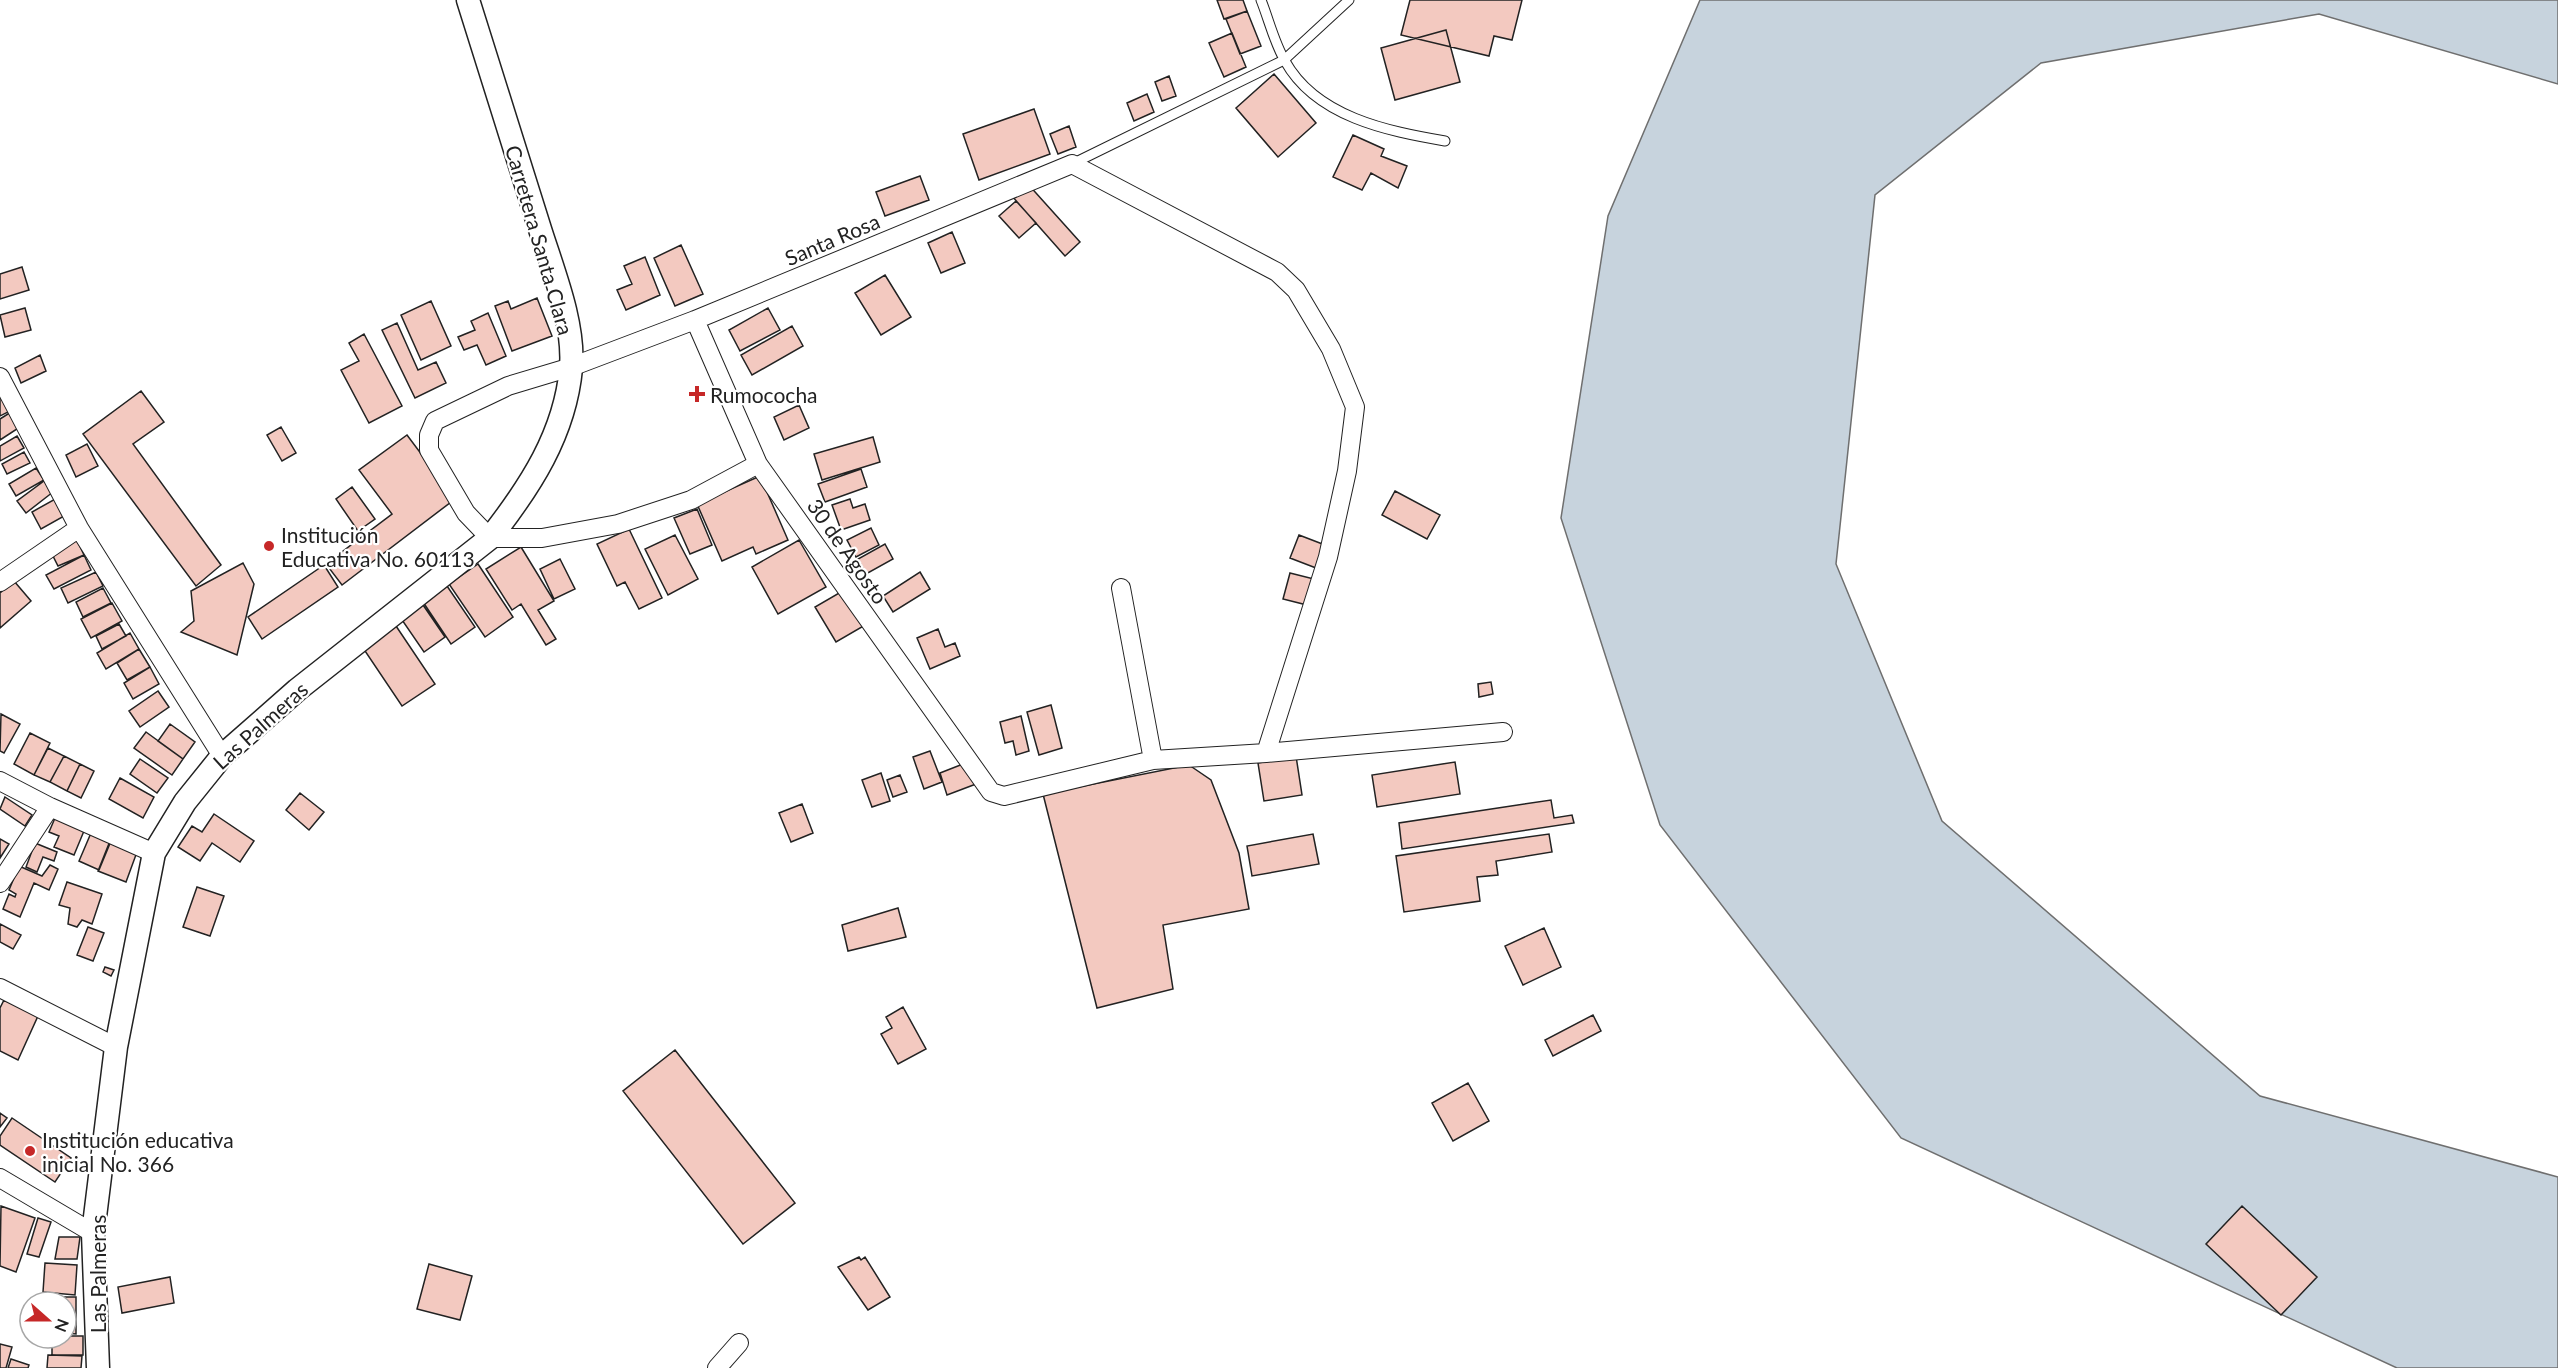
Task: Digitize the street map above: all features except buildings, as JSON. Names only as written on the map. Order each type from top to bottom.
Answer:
[{"type":"street","name":"Carretera Santa Clara","points":[[468,0],[561,300],[568,334],[571,367],[563,408],[549,451],[514,508],[490,538]]},
{"type":"street","name":"Santa Rosa","points":[[490,538],[466,513],[429,450],[429,435],[435,421],[508,386],[571,367],[696,321],[1072,164]]},
{"type":"street","points":[[1072,164],[1277,272],[1296,290],[1331,349],[1355,407],[1347,471],[1329,557],[1279,720],[1266,753]]},
{"type":"street","name":"30 de Agosto","points":[[696,321],[758,464],[991,792],[1004,796],[1153,760]]},
{"type":"street","points":[[0,377],[80,528],[222,756]]},
{"type":"street","points":[[490,538],[542,538],[618,524],[691,500],[758,464]]},
{"type":"street","points":[[0,582],[80,528]]},
{"type":"street","name":"Las Palmeras","points":[[98,1368],[93,1233],[116,1047],[154,853],[185,802],[222,756],[297,690],[490,538]]},
{"type":"street","points":[[1121,588],[1153,760],[1266,753],[1503,732]]},
{"type":"street","points":[[0,781],[50,807],[154,853]]},
{"type":"street","points":[[0,883],[50,807]]},
{"type":"street","points":[[0,988],[116,1047]]},
{"type":"street","points":[[0,1178],[93,1233]]},
{"type":"street","points":[[717,1368],[739,1343]]},
{"type":"lane","points":[[1261,0],[1284,60],[1302,86],[1347,115],[1399,133],[1445,141]]},
{"type":"lane","name":"Santa Rosa","points":[[1072,164],[1284,60],[1349,0]]},
{"type":"shaded area","points":[[1700,0],[2558,0],[2558,84],[2319,14],[2041,63],[1875,195],[1836,564],[1942,821],[2260,1096],[2558,1177],[2558,1368],[2397,1368],[1901,1138],[1660,825],[1561,518],[1608,216]]},
{"type":"place","name":"Rumococha","points":[[697,394]]},
{"type":"place","name":"Institución Educativa No. 60113","points":[[269,546]]},
{"type":"place","name":"Institución educativa inicial No. 366","points":[[30,1151]]}]
